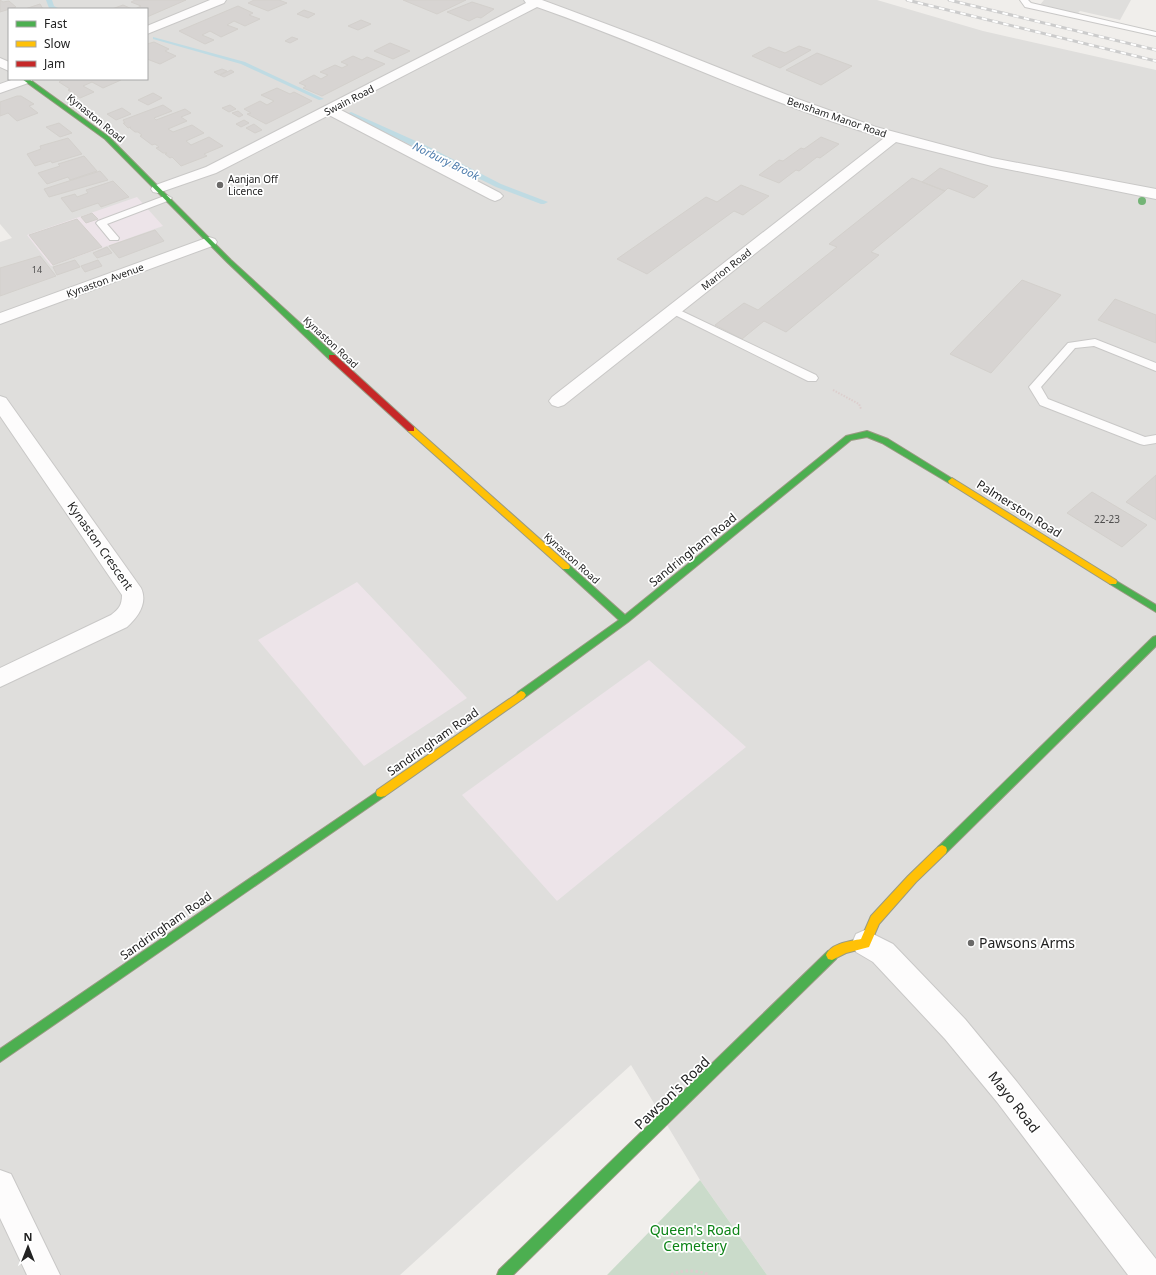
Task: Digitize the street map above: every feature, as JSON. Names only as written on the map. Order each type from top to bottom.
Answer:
[{"type":"street","points":[[148,30],[220,0]]},
{"type":"street","name":"Swain Road","points":[[162,194],[330,110],[533,1]]},
{"type":"street","name":"Bensham Manor Road","points":[[533,1],[623,34],[743,83],[832,117],[894,137],[975,157],[1156,194]]},
{"type":"street","points":[[0,89],[22,80]]},
{"type":"street","name":"Kynaston Road","points":[[26,80],[107,138],[209,242],[350,374],[625,620]]},
{"type":"street","points":[[330,110],[495,196]]},
{"type":"street","name":"Marion Road","points":[[558,401],[894,137]]},
{"type":"street","name":"Kynaston Avenue","points":[[0,319],[209,242]]},
{"type":"street","name":"Kynaston Crescent","points":[[0,402],[133,594],[134,602],[129,613],[119,621],[0,678]]},
{"type":"street","name":"Sandringham Road","points":[[0,1056],[462,737],[625,620],[849,438],[867,434]]},
{"type":"street","name":"Palmerston Road","points":[[867,434],[885,441],[956,483],[1156,609]]},
{"type":"street","points":[[866,943],[875,920],[912,879],[1156,640]]},
{"type":"street","name":"Pawson's Road","points":[[504,1275],[725,1061],[828,958],[844,948],[866,943]]},
{"type":"street","name":"Mayo Road","points":[[866,943],[883,953],[955,1029],[1007,1092],[1148,1275]]},
{"type":"street","points":[[0,1185],[44,1275]]},
{"type":"lane","points":[[1024,0],[1028,5],[1156,34]]},
{"type":"lane","points":[[114,238],[101,223],[162,194]]},
{"type":"lane","points":[[673,310],[812,378]]},
{"type":"lane","points":[[1156,367],[1095,342],[1072,345],[1035,387],[1044,402],[1144,441],[1156,439]]},
{"type":"path","points":[[812,378],[860,404],[867,434]]},
{"type":"path","points":[[671,1275],[678,1271],[696,1270],[710,1275]]},
{"type":"shaded area","points":[[0,0],[877,0],[983,31],[1156,70],[1156,1275],[767,1275],[700,1180],[631,1065],[400,1275],[0,1275],[0,242],[12,238],[0,224]]},
{"type":"shaded area","points":[[1044,0],[1131,0],[1120,20],[1080,11],[1077,14],[1039,6]]},
{"type":"shaded area","points":[[137,197],[163,226],[51,266],[27,235]]},
{"type":"shaded area","points":[[357,582],[467,698],[364,766],[258,640]]},
{"type":"shaded area","points":[[649,660],[746,747],[557,901],[462,795]]},
{"type":"green space","name":"Queen's Road Cemetery","points":[[700,1180],[767,1275],[607,1275]]},
{"type":"building","points":[[0,0],[3,2],[9,1],[16,7],[8,8],[8,10],[0,12]]},
{"type":"building","points":[[135,0],[186,0],[148,17],[148,8],[137,8],[141,6],[131,2]]},
{"type":"building","points":[[254,0],[279,0],[287,3],[268,11],[248,3]]},
{"type":"building","points":[[403,0],[466,0],[437,14]]},
{"type":"building","points":[[472,2],[494,9],[481,18],[477,17],[469,21],[447,12]]},
{"type":"building","points":[[40,4],[42,8],[28,8]]},
{"type":"building","points":[[123,5],[130,8],[115,8]]},
{"type":"building","points":[[238,6],[253,13],[249,15],[260,19],[245,26],[234,21],[227,25],[238,29],[221,37],[210,31],[202,35],[214,40],[205,44],[179,31]]},
{"type":"building","points":[[304,10],[315,14],[308,18],[297,14]]},
{"type":"building","points":[[361,20],[371,24],[358,30],[348,26]]},
{"type":"building","points":[[292,37],[298,39],[290,43],[285,41]]},
{"type":"building","points":[[154,42],[169,49],[165,51],[176,56],[160,64],[148,59],[148,44]]},
{"type":"building","points":[[390,43],[410,51],[393,59],[374,51]]},
{"type":"building","points":[[799,46],[811,50],[780,68],[752,56],[769,47],[785,53]]},
{"type":"building","points":[[817,53],[852,66],[821,85],[786,70]]},
{"type":"building","points":[[353,56],[362,60],[367,57],[385,64],[322,96],[303,88],[306,86],[299,83],[314,75],[321,79],[328,75],[320,72],[335,65],[342,68],[348,65],[341,62]]},
{"type":"building","points":[[222,69],[227,71],[219,75],[214,72]]},
{"type":"building","points":[[231,70],[234,72],[224,77],[220,75]]},
{"type":"building","points":[[62,80],[121,80],[103,88],[92,82],[83,86],[94,92],[80,98],[59,82]]},
{"type":"building","points":[[277,88],[290,94],[294,92],[312,101],[266,124],[247,114],[251,113],[244,109],[260,101],[267,105],[274,101],[261,95]]},
{"type":"building","points":[[153,93],[162,98],[148,105],[138,100]]},
{"type":"building","points":[[21,96],[34,104],[29,106],[38,113],[17,121],[8,113],[0,116],[0,102]]},
{"type":"building","points":[[163,105],[172,111],[154,118],[156,120],[185,109],[191,113],[181,117],[187,121],[168,129],[173,132],[192,125],[204,133],[186,141],[191,145],[209,137],[223,146],[204,154],[207,156],[181,166],[172,157],[170,158],[165,154],[167,153],[163,153],[156,148],[159,147],[155,144],[152,145],[140,136],[142,135],[135,132],[130,128],[131,127],[128,128],[123,123],[125,123],[123,120]]},
{"type":"building","points":[[230,105],[236,109],[229,112],[222,108]]},
{"type":"building","points":[[122,108],[131,114],[116,120],[107,114]]},
{"type":"building","points":[[238,111],[243,115],[239,117],[232,113]]},
{"type":"building","points":[[244,120],[249,123],[241,127],[236,124]]},
{"type":"building","points":[[59,123],[72,133],[60,137],[46,127]]},
{"type":"building","points":[[254,124],[262,130],[255,133],[246,128]]},
{"type":"building","points":[[821,137],[839,144],[820,158],[817,157],[799,171],[796,170],[779,183],[759,175],[779,160],[783,161],[801,148],[804,149]]},
{"type":"building","points":[[68,138],[82,154],[52,163],[51,161],[35,166],[27,154],[41,149],[40,146]]},
{"type":"building","points":[[84,156],[97,171],[70,180],[68,177],[47,184],[38,173],[60,166],[58,164]]},
{"type":"building","points":[[940,168],[988,186],[974,198],[948,188],[945,191],[922,182]]},
{"type":"building","points":[[100,171],[108,180],[49,197],[44,189]]},
{"type":"building","points":[[912,178],[945,191],[871,252],[879,255],[786,332],[764,321],[742,339],[715,325],[744,303],[758,310],[837,247],[829,244]]},
{"type":"building","points":[[113,181],[129,197],[101,207],[98,203],[72,212],[61,198],[75,194],[77,197],[88,193],[86,190]]},
{"type":"building","points":[[741,185],[769,196],[743,215],[734,211],[647,274],[617,259],[706,197],[717,202]]},
{"type":"building","points":[[92,213],[98,219],[86,223],[81,217]]},
{"type":"building","points":[[77,219],[102,247],[53,265],[29,235]]},
{"type":"building","points":[[155,230],[164,241],[119,258],[109,246]]},
{"type":"building","points":[[107,247],[112,253],[97,258],[93,253]]},
{"type":"building","points":[[40,256],[56,276],[0,296],[0,268]]},
{"type":"building","points":[[75,260],[80,267],[57,275],[53,267]]},
{"type":"building","points":[[98,260],[102,266],[85,272],[81,266]]},
{"type":"building","points":[[1022,280],[1061,295],[991,373],[950,354]]},
{"type":"building","points":[[1115,299],[1156,315],[1156,343],[1098,320]]},
{"type":"building","points":[[1156,475],[1156,520],[1126,502]]},
{"type":"building","points":[[1092,492],[1147,525],[1122,547],[1067,513]]},
{"type":"waterway","name":"Norbury Brook","points":[[49,0],[51,7],[54,8]]},
{"type":"waterway","name":"Norbury Brook","points":[[155,38],[243,63],[321,99]]},
{"type":"waterway","name":"Norbury Brook","points":[[351,114],[426,149],[498,186],[544,202]]},
{"type":"railway","points":[[907,0],[1156,61]]},
{"type":"railway","points":[[949,0],[1156,50]]},
{"type":"traffic: fast","points":[[26,80],[107,138],[229,261],[332,357]]},
{"type":"traffic: fast","points":[[521,695],[625,620],[849,438],[867,434],[885,441],[952,481]]},
{"type":"traffic: fast","points":[[566,567],[625,620]]},
{"type":"traffic: fast","points":[[1113,582],[1156,609]]},
{"type":"traffic: fast","points":[[942,850],[1156,640]]},
{"type":"traffic: fast","points":[[0,1056],[381,793]]},
{"type":"traffic: fast","points":[[504,1275],[832,955]]},
{"type":"traffic: slow","points":[[411,429],[566,567]]},
{"type":"traffic: slow","points":[[952,481],[1113,582]]},
{"type":"traffic: slow","points":[[381,793],[521,695]]},
{"type":"traffic: slow","points":[[832,955],[844,948],[865,943],[875,920],[912,879],[942,850]]},
{"type":"traffic: jam","points":[[332,357],[411,429]]},
{"type":"place","name":"Aanjan Off Licence","points":[[220,185]]},
{"type":"place","name":"Pawsons Arms","points":[[971,943]]}]
